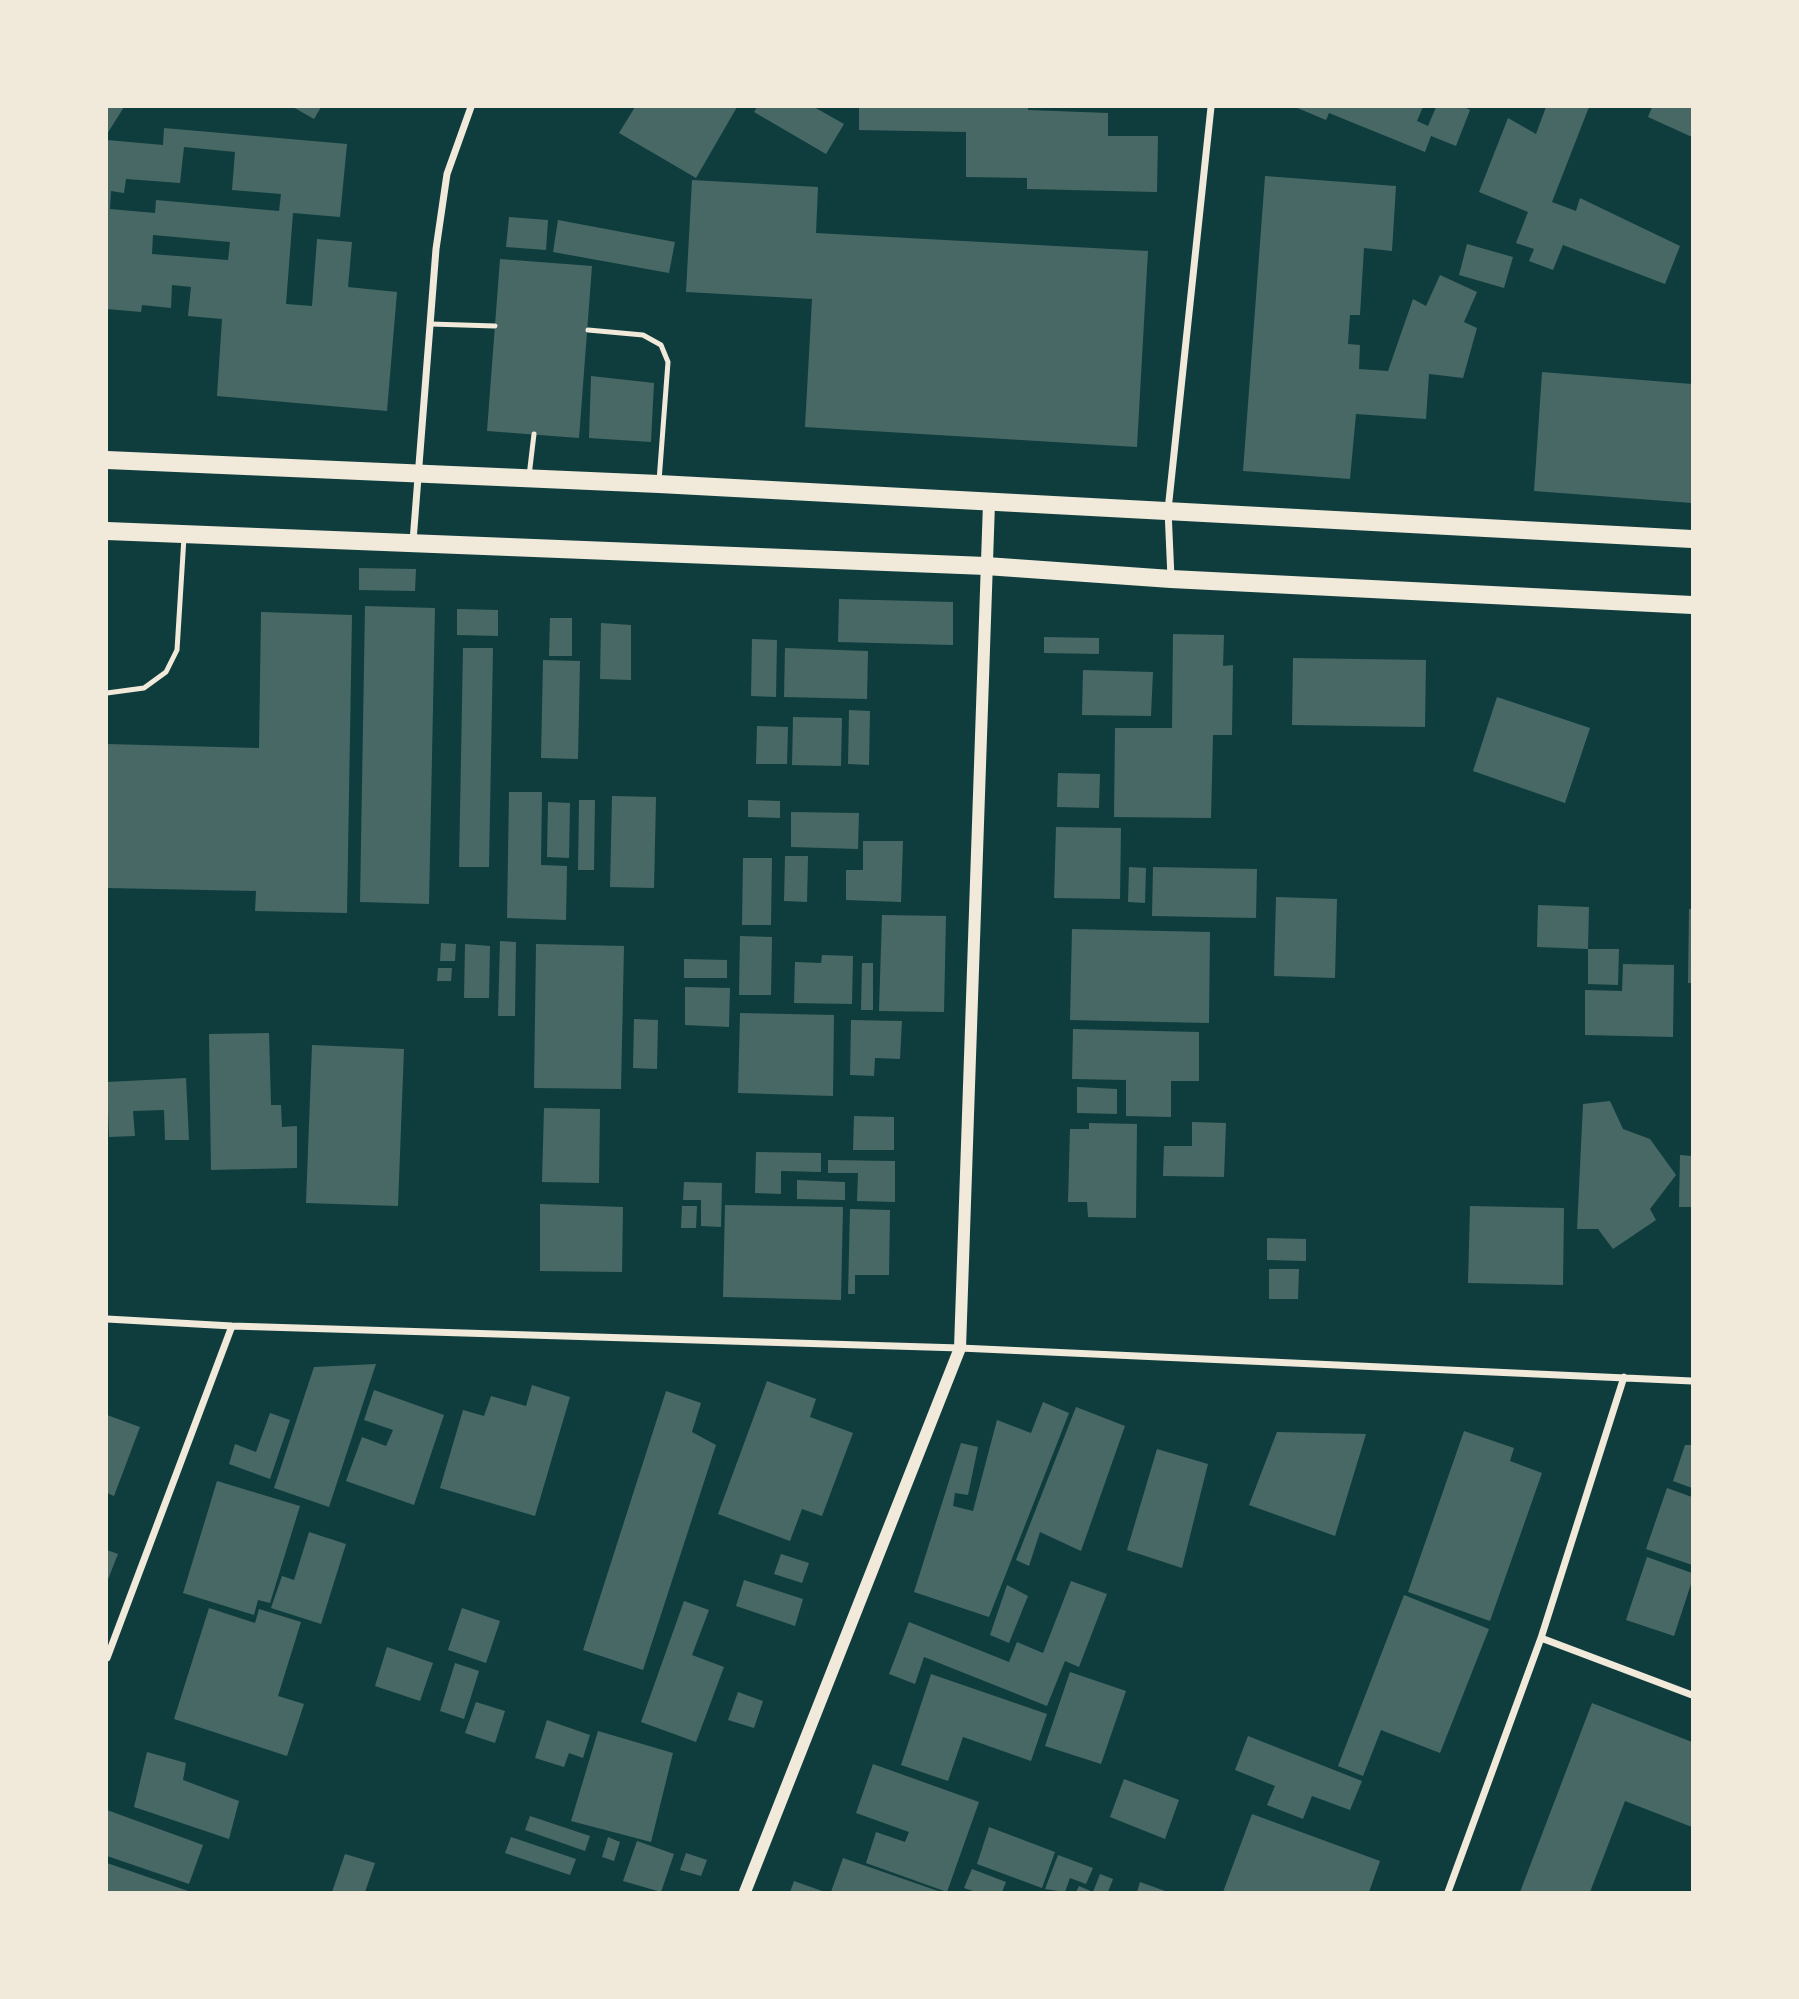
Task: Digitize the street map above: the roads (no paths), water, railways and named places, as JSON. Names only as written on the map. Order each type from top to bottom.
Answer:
[{"type":"main road","points":[[107,460],[659,484],[1692,540]]},
{"type":"main road","points":[[107,531],[986,566],[1171,579],[1692,605]]},
{"type":"street","points":[[413,542],[436,249],[447,174],[471,107]]},
{"type":"street","points":[[1171,579],[1168,510],[1211,107]]},
{"type":"street","points":[[745,1892],[960,1348],[989,503]]},
{"type":"street","points":[[107,1319],[232,1326],[960,1348],[1692,1381]]},
{"type":"street","points":[[107,1658],[232,1326]]},
{"type":"street","points":[[1448,1892],[1541,1638],[1623,1377]]},
{"type":"street","points":[[1541,1638],[1692,1695]]},
{"type":"lane","points":[[430,324],[495,326]]},
{"type":"lane","points":[[588,330],[643,335],[661,345],[668,362],[659,484]]},
{"type":"lane","points":[[528,479],[534,434]]},
{"type":"lane","points":[[107,693],[144,688],[166,671],[177,650],[184,534]]}]
